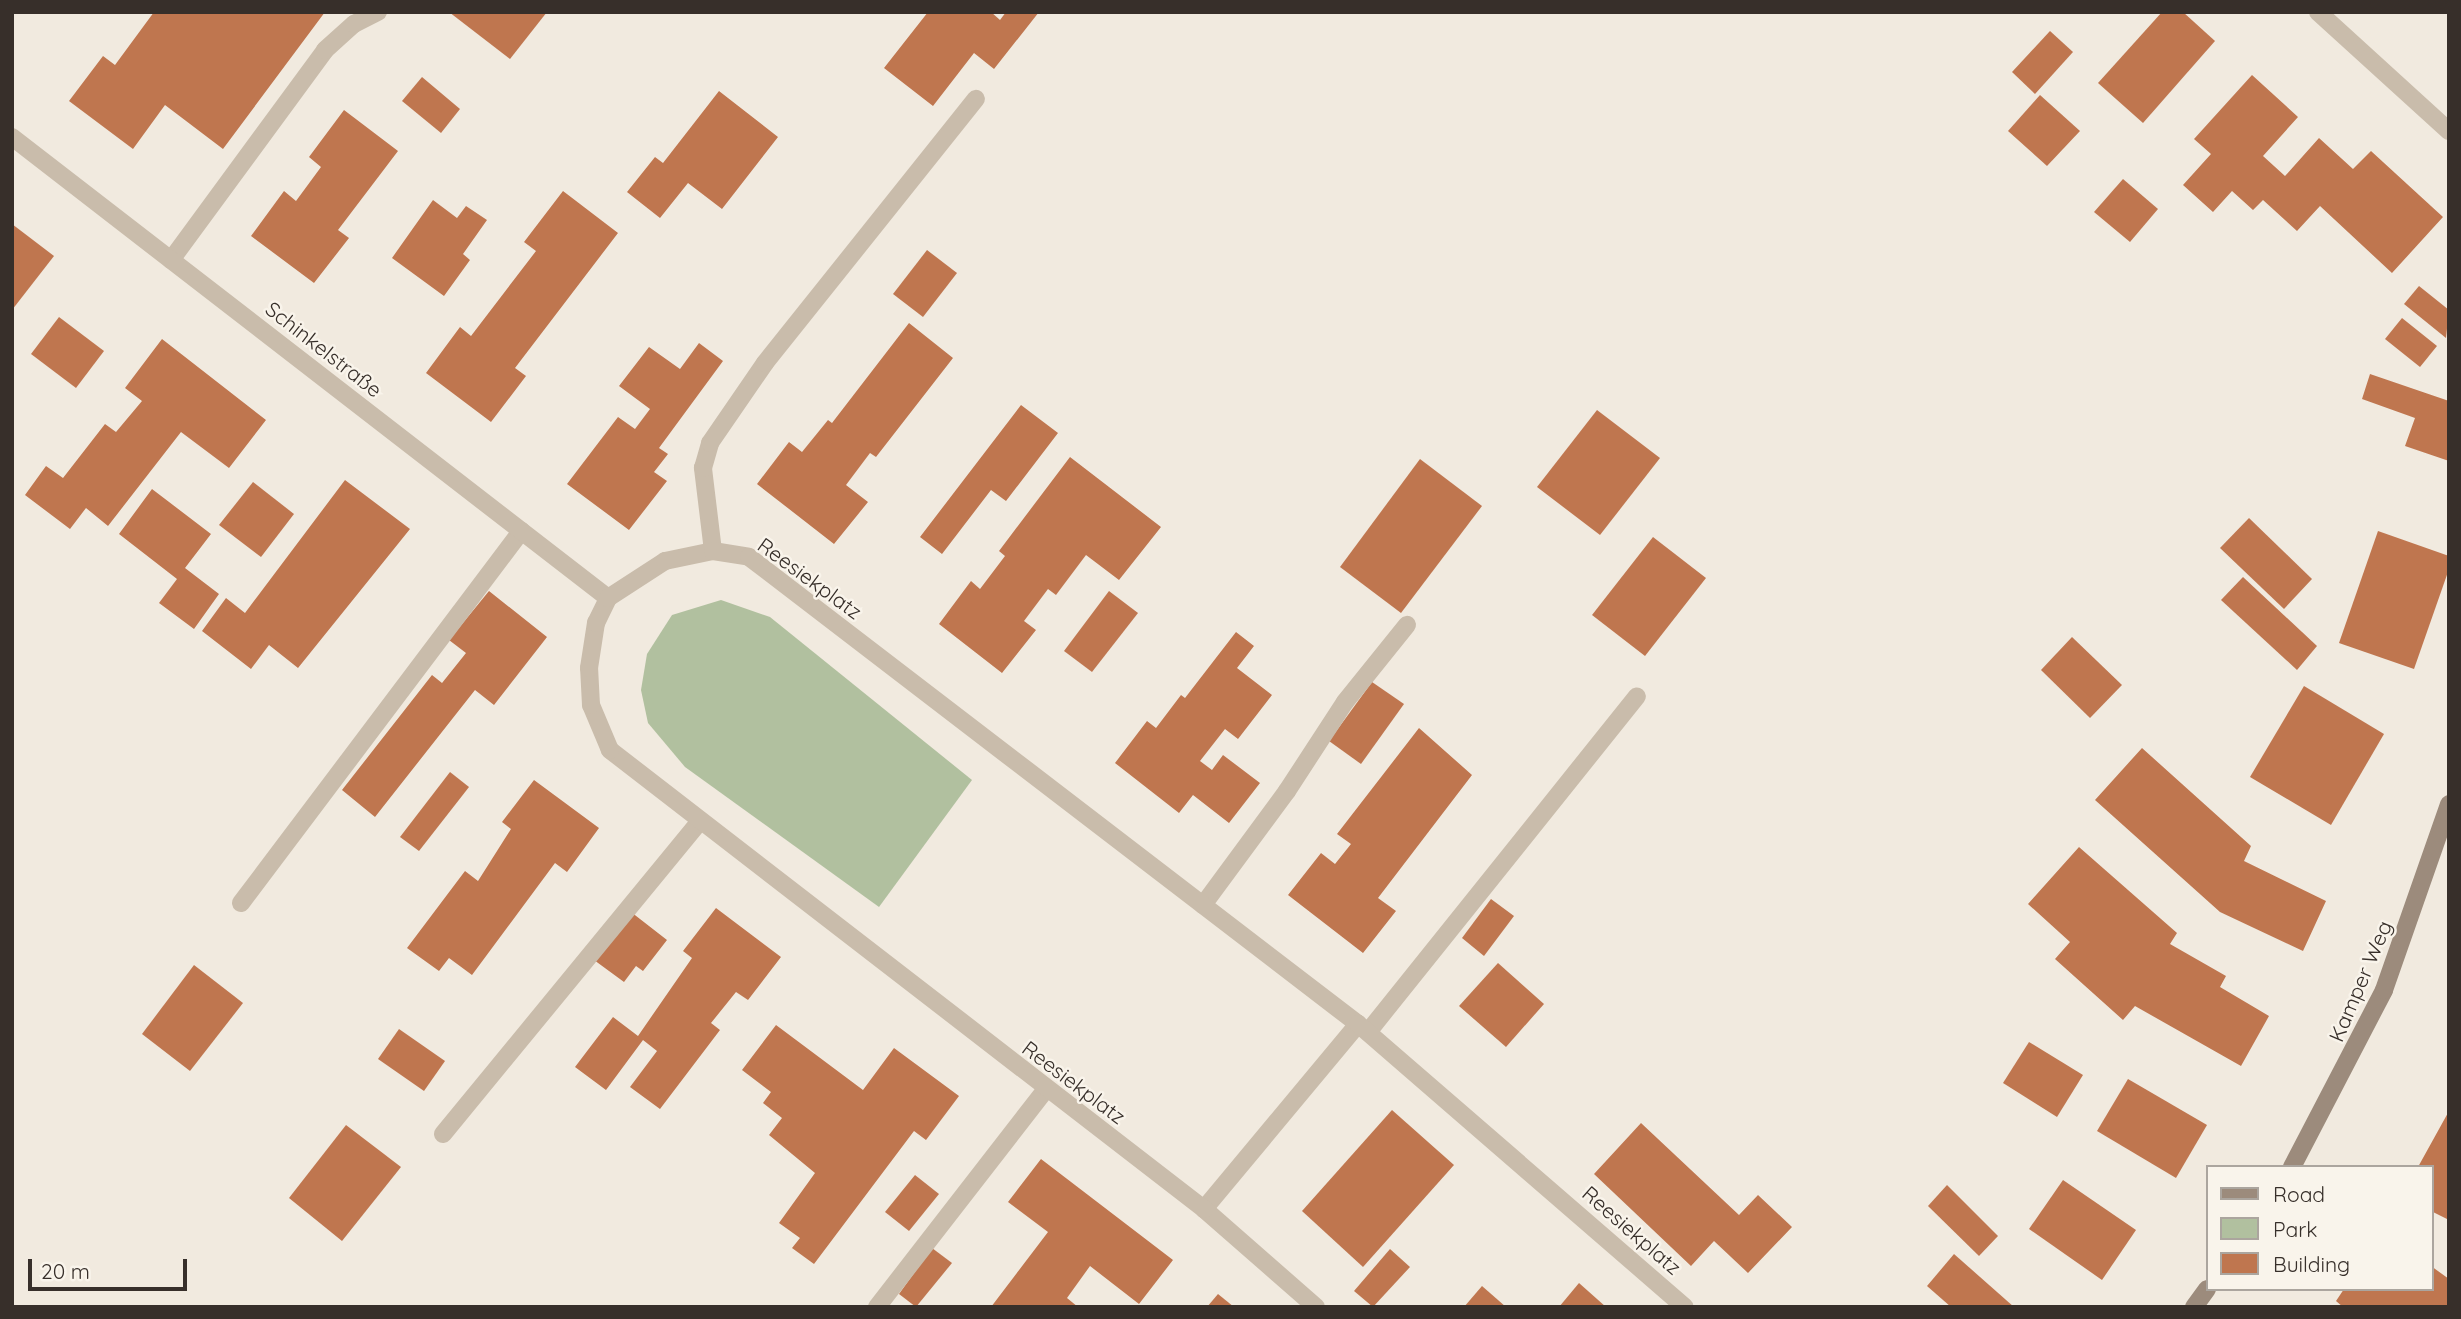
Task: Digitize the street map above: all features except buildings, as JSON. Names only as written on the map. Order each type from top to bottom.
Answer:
[{"type":"main road","name":"Kamper Weg","points":[[2293,1165],[2384,990],[2449,804]]},
{"type":"main road","points":[[2194,1307],[2206,1290]]},
{"type":"street","points":[[171,260],[325,50],[354,24],[378,12]]},
{"type":"street","points":[[2318,12],[2449,131]]},
{"type":"street","points":[[713,551],[703,468],[710,443],[765,363],[976,99]]},
{"type":"street","name":"Schinkelstraße","points":[[12,137],[608,598]]},
{"type":"street","points":[[242,903],[522,531]]},
{"type":"street","name":"Reesiekplatz","points":[[1315,1307],[1204,1209],[1046,1090],[610,750],[591,705],[589,668],[596,623],[608,598],[665,561],[713,551],[749,557],[1363,1028],[1685,1307]]},
{"type":"street","points":[[1203,905],[1286,792],[1345,702],[1407,625]]},
{"type":"street","points":[[1204,1209],[1363,1028],[1637,696]]},
{"type":"street","points":[[443,1134],[699,821]]},
{"type":"street","points":[[877,1307],[1046,1090]]},
{"type":"green space","points":[[721,600],[770,617],[972,780],[879,907],[685,767],[648,723],[641,690],[647,654],[672,615]]}]
